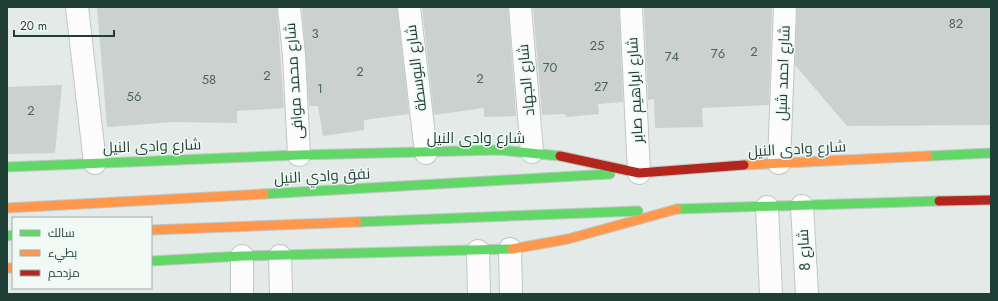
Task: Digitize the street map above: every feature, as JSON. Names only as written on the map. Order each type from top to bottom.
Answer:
[{"type":"main road","name":"شارع وادى النيل","points":[[7,167],[299,155],[499,150],[532,152],[566,157],[639,173],[779,163],[991,153]]},
{"type":"main road","name":"نفق وادي النيل","points":[[7,208],[639,173]]},
{"type":"main road","points":[[152,230],[677,209],[991,200]]},
{"type":"main road","points":[[152,261],[242,256],[510,249],[568,239],[677,209]]},
{"type":"street","points":[[77,7],[95,163]]},
{"type":"street","name":"شارع محمد موافى","points":[[289,7],[294,55],[299,155]]},
{"type":"street","name":"شارع البوسطة","points":[[409,7],[426,153]]},
{"type":"street","name":"شارع الجهاد","points":[[520,7],[532,152]]},
{"type":"street","name":"شارع ابراهيم صابر","points":[[631,7],[639,173]]},
{"type":"street","name":"شارع احمد شبل","points":[[779,163],[785,7]]},
{"type":"street","name":"شارع 8","points":[[802,206],[806,294]]},
{"type":"street","points":[[767,207],[771,294]]},
{"type":"street","points":[[510,249],[512,294]]},
{"type":"street","points":[[478,251],[479,294]]},
{"type":"street","points":[[242,256],[242,294]]},
{"type":"street","points":[[280,256],[281,294]]},
{"type":"building","points":[[97,7],[277,7],[284,108],[237,111],[237,123],[172,122],[107,127]]},
{"type":"building","points":[[302,7],[397,7],[409,114],[364,120],[364,130],[323,136],[318,106],[309,106]]},
{"type":"building","points":[[422,7],[508,7],[516,116],[484,117],[484,108],[434,115]]},
{"type":"building","points":[[533,7],[619,7],[623,102],[598,104],[599,114],[566,117],[565,114],[542,115]]},
{"type":"building","points":[[644,7],[772,7],[769,105],[702,108],[703,127],[655,128],[654,99],[648,100]]},
{"type":"building","points":[[797,7],[991,7],[991,125],[847,126],[795,65]]},
{"type":"building","points":[[62,85],[55,153],[7,154],[7,87]]},
{"type":"traffic: fast","points":[[7,167],[299,155],[499,150],[560,156]]},
{"type":"traffic: fast","points":[[928,156],[991,153]]},
{"type":"traffic: fast","points":[[264,194],[610,174]]},
{"type":"traffic: fast","points":[[677,209],[939,201]]},
{"type":"traffic: fast","points":[[357,222],[638,211]]},
{"type":"traffic: fast","points":[[7,236],[12,235]]},
{"type":"traffic: fast","points":[[152,261],[242,256],[512,249]]},
{"type":"traffic: slow","points":[[744,165],[928,156]]},
{"type":"traffic: slow","points":[[7,208],[264,194]]},
{"type":"traffic: slow","points":[[512,249],[568,239],[677,209]]},
{"type":"traffic: slow","points":[[152,230],[357,222]]},
{"type":"traffic: slow","points":[[7,268],[12,268]]},
{"type":"traffic: jam","points":[[560,156],[639,173],[744,165]]},
{"type":"traffic: jam","points":[[939,201],[991,200]]}]
